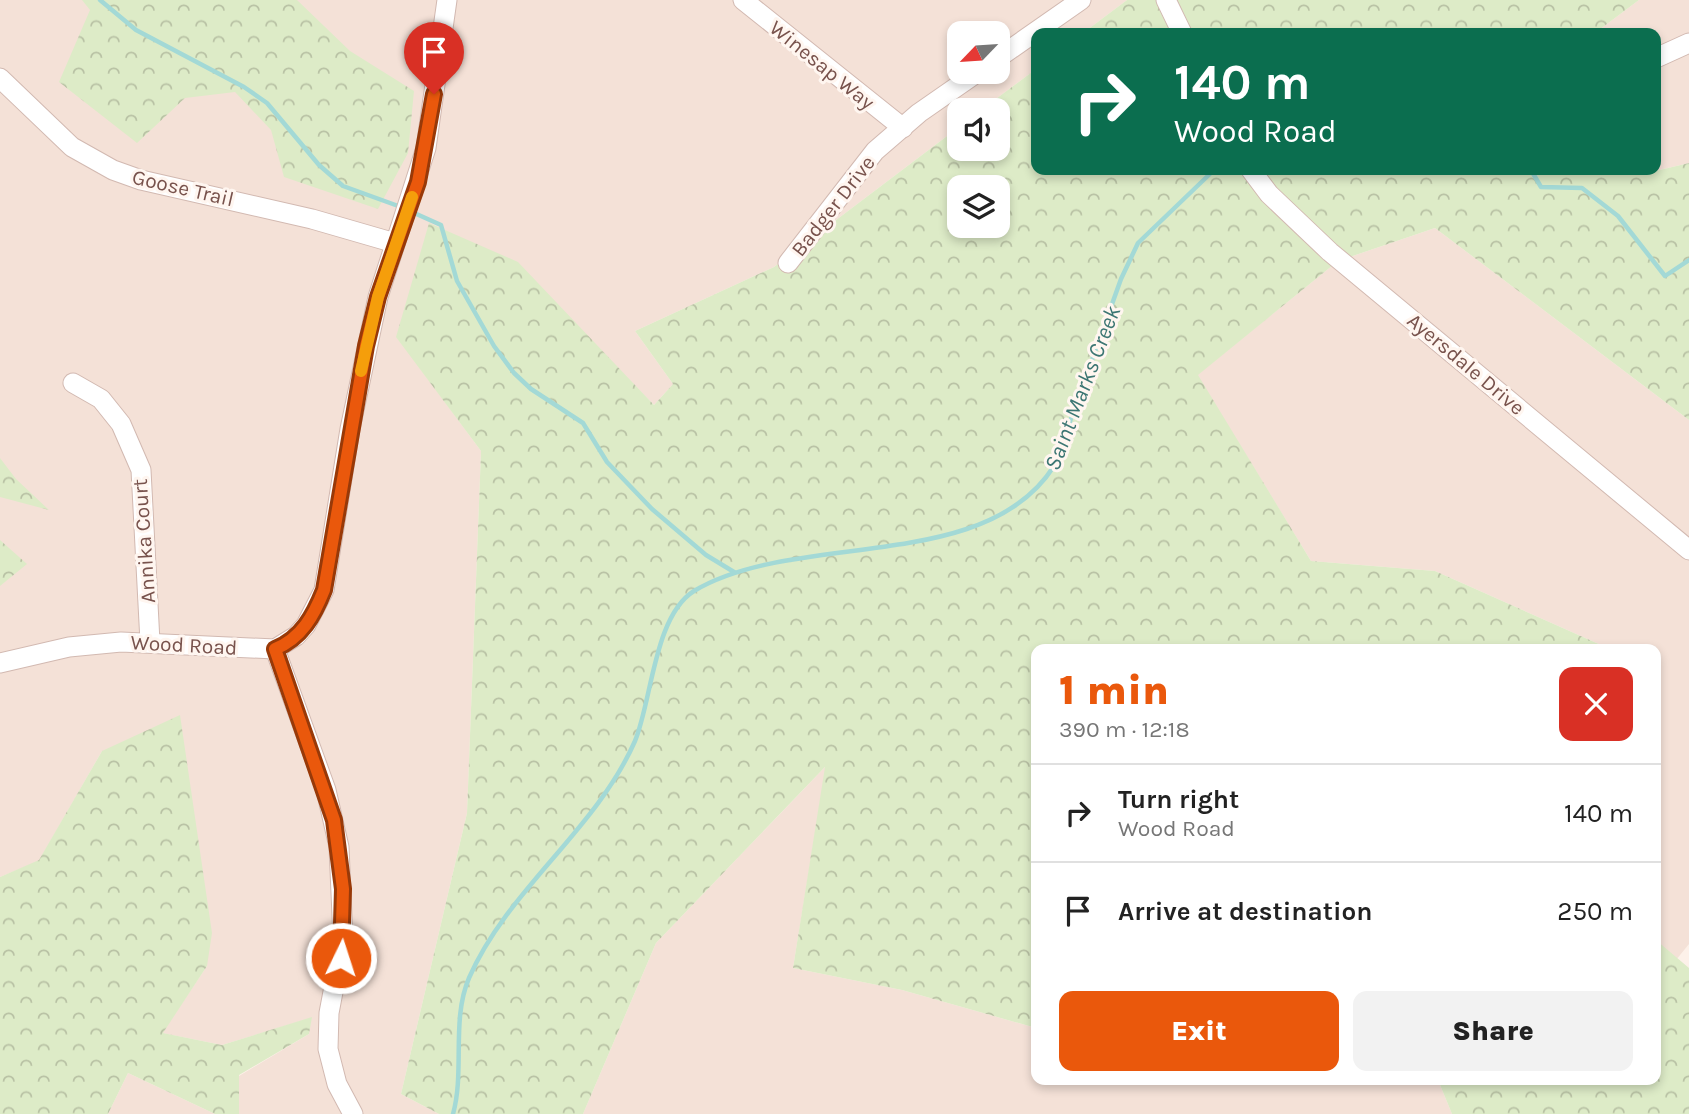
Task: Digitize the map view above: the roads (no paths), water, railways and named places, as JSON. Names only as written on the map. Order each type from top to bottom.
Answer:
[{"type":"street","points":[[353,1114],[337,1084],[328,1049],[329,1013],[343,939],[339,847],[326,790],[275,649],[296,636],[306,625],[324,590],[361,371],[378,297],[426,148],[447,0]]},
{"type":"street","name":"Winesap Way","points":[[743,0],[903,128]]},
{"type":"street","points":[[1041,28],[1081,0]]},
{"type":"street","points":[[1166,0],[1180,28]]},
{"type":"street","points":[[1010,50],[1031,35]]},
{"type":"street","points":[[1661,56],[1689,43]]},
{"type":"street","name":"Goose Trail","points":[[0,78],[72,147],[113,170],[141,180],[312,219],[395,243]]},
{"type":"street","name":"Badger Drive","points":[[788,263],[854,175],[903,128],[962,84]]},
{"type":"street","name":"Ayersdale Drive","points":[[1255,175],[1269,194],[1330,252],[1689,550]]},
{"type":"street","name":"Annika Court","points":[[73,383],[101,399],[121,424],[141,470],[150,642]]},
{"type":"street","name":"Wood Road","points":[[0,663],[96,643],[150,642],[275,649]]},
{"type":"waterway","points":[[100,0],[136,30],[244,87],[267,103],[319,165],[343,186],[401,207]]},
{"type":"waterway","name":"Saint Marks Creek","points":[[453,1114],[458,1081],[459,1028],[469,978],[506,916],[576,832],[618,773],[641,724],[662,639],[670,619],[681,603],[694,591],[736,573],[784,561],[937,537],[983,523],[1023,500],[1054,466],[1121,279],[1138,243],[1209,175]]},
{"type":"waterway","name":"Saint Marks Creek","points":[[1534,175],[1541,187],[1582,188],[1618,216],[1665,276],[1689,260]]},
{"type":"waterway","points":[[412,212],[441,225],[457,281],[494,346],[514,373],[531,389],[583,423],[607,462],[652,509],[706,555],[734,572]]}]
